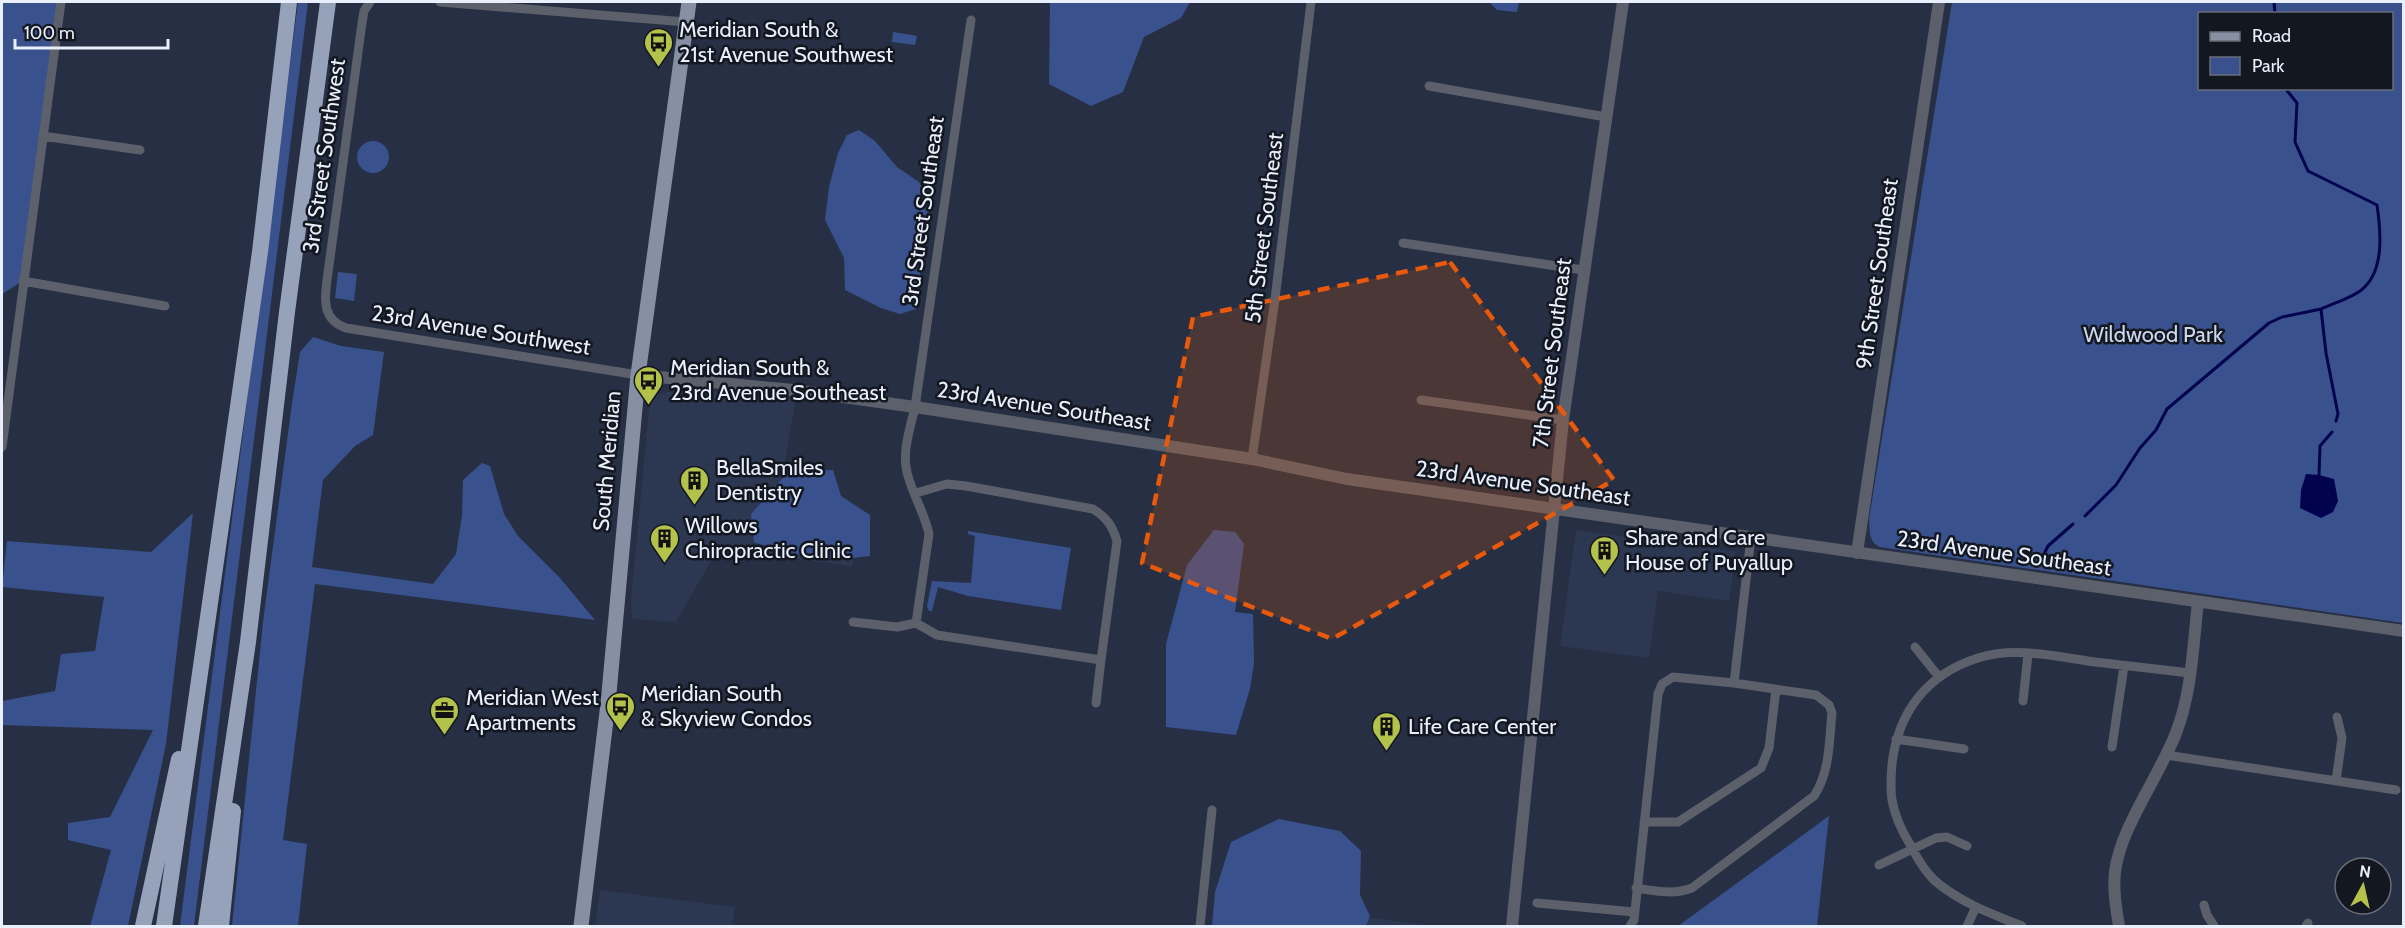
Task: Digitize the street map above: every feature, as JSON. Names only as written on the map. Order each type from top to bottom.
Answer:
[{"type":"highway","points":[[165,927],[260,252],[289,2]]},
{"type":"highway","points":[[221,927],[248,642],[287,312],[328,2]]},
{"type":"highway","points":[[143,927],[207,638]]},
{"type":"highway","points":[[206,927],[248,642]]},
{"type":"main road","name":"South Meridian","points":[[581,927],[608,704],[638,375],[689,2]]},
{"type":"street","points":[[2,447],[61,2]]},
{"type":"street","points":[[440,2],[686,22]]},
{"type":"street","name":"5th Street Southeast","points":[[1252,459],[1275,299],[1311,2]]},
{"type":"street","name":"7th Street Southeast","points":[[1512,927],[1563,420],[1623,2]]},
{"type":"street","name":"9th Street Southeast","points":[[1857,553],[1939,2]]},
{"type":"street","name":"3rd Street Southwest","points":[[326,310],[327,280],[368,5]]},
{"type":"street","name":"3rd Street Southeast","points":[[916,623],[929,534],[926,519],[905,465],[971,20]]},
{"type":"street","points":[[1429,86],[1606,117]]},
{"type":"street","points":[[43,136],[140,150]]},
{"type":"street","points":[[1402,243],[1583,270]]},
{"type":"street","points":[[23,281],[165,306]]},
{"type":"street","name":"23rd Avenue Southwest","points":[[326,310],[333,321],[346,328],[638,375]]},
{"type":"street","name":"23rd Avenue Southeast","points":[[638,375],[793,390],[915,407],[1252,459],[1337,478],[2403,631]]},
{"type":"street","points":[[1421,400],[1563,420]]},
{"type":"street","points":[[916,493],[947,484],[966,486],[1093,508],[1106,517],[1113,527],[1117,541],[1096,703]]},
{"type":"street","points":[[1734,683],[1751,537]]},
{"type":"street","points":[[2119,927],[2115,900],[2115,872],[2121,846],[2179,724],[2188,691],[2198,602]]},
{"type":"street","points":[[853,622],[897,627],[916,623],[937,634],[1101,660]]},
{"type":"street","points":[[1915,647],[1939,677]]},
{"type":"street","points":[[2022,927],[1976,907],[1934,880],[1912,849],[1895,814],[1891,773],[1896,739],[1907,711],[1939,677],[1978,658],[2004,652],[2190,673]]},
{"type":"street","points":[[2023,702],[2028,654]]},
{"type":"street","points":[[2112,747],[2124,666]]},
{"type":"street","points":[[1630,927],[1634,912],[1636,888],[1658,694],[1662,684],[1673,677],[1734,683],[1816,695],[1829,705],[1832,713],[1826,769],[1822,785],[1814,796],[1692,888],[1680,893],[1667,893],[1636,888]]},
{"type":"street","points":[[1644,822],[1678,822],[1761,768],[1769,748],[1776,689]]},
{"type":"street","points":[[2336,781],[2342,738],[2337,717]]},
{"type":"street","points":[[1896,739],[1964,749]]},
{"type":"street","points":[[2166,755],[2396,790]]},
{"type":"street","points":[[1200,927],[1212,810]]},
{"type":"street","points":[[1879,865],[1941,837],[1953,839],[1967,846]]},
{"type":"street","points":[[1537,903],[1634,912]]},
{"type":"street","points":[[2204,905],[2214,927]]},
{"type":"street","points":[[1967,927],[1976,907]]},
{"type":"highlighted area","points":[[1450,262],[1614,480],[1332,639],[1142,563],[1193,317]]},
{"type":"shaded area","points":[[675,390],[758,394],[796,399],[779,494],[860,511],[852,566],[718,549],[676,622],[632,619],[631,599],[649,410],[651,402],[657,395]]},
{"type":"shaded area","points":[[2306,474],[2334,479],[2338,501],[2333,512],[2321,518],[2300,508],[2301,490]]},
{"type":"shaded area","points":[[1576,530],[1736,552],[1729,601],[1658,591],[1649,658],[1560,646]]},
{"type":"shaded area","points":[[600,890],[735,907],[732,926],[595,926]]},
{"type":"shaded area","points":[[1364,917],[1434,926],[1363,926]]},
{"type":"green space","points":[[2,2],[61,2],[23,281],[2,294]]},
{"type":"green space","points":[[298,2],[308,2],[194,926],[180,926]]},
{"type":"green space","points":[[1050,2],[1190,2],[1181,18],[1144,37],[1123,92],[1091,106],[1049,84]]},
{"type":"green space","points":[[1489,2],[1519,2],[1517,12],[1497,10]]},
{"type":"green space","name":"Wildwood Park","points":[[1952,2],[2403,2],[2403,623],[1880,547],[1873,542],[1869,519]]},
{"type":"green space","points":[[893,32],[917,36],[915,45],[892,42]]},
{"type":"green space","points":[[859,130],[875,141],[897,167],[919,182],[929,201],[916,309],[900,314],[881,308],[845,290],[844,258],[825,220],[829,187],[838,153],[847,135]]},
{"type":"green space","points":[[373,141],[384,146],[389,157],[384,168],[373,173],[362,168],[357,157],[362,146]]},
{"type":"green space","points":[[338,272],[357,274],[354,301],[335,298]]},
{"type":"green space","points":[[313,337],[341,346],[384,352],[373,435],[355,446],[323,480],[312,567],[433,584],[456,554],[462,515],[463,480],[482,463],[490,466],[504,514],[518,536],[560,578],[595,620],[315,584],[283,840],[307,844],[298,926],[232,926],[263,622],[292,403],[300,352]]},
{"type":"green space","points":[[833,470],[841,496],[870,515],[870,556],[811,557],[754,542],[751,514],[789,471]]},
{"type":"green space","points":[[193,513],[166,744],[128,926],[90,926],[111,850],[68,840],[68,823],[110,817],[153,730],[2,725],[2,701],[55,691],[61,654],[95,651],[104,597],[2,587],[7,541],[151,552]]},
{"type":"green space","points":[[1214,530],[1235,532],[1244,544],[1235,612],[1253,614],[1254,663],[1250,689],[1236,735],[1166,727],[1166,644],[1187,565]]},
{"type":"green space","points":[[968,531],[1071,548],[1061,610],[968,596],[938,587],[932,611],[929,611],[927,606],[932,581],[971,583],[975,536],[968,534]]},
{"type":"green space","points":[[1829,816],[1817,926],[1678,926]]},
{"type":"green space","points":[[1279,819],[1340,831],[1361,851],[1360,895],[1370,916],[1366,926],[1212,926],[1215,892],[1231,842]]},
{"type":"waterway","points":[[2274,2],[2275,12]]},
{"type":"waterway","points":[[2287,90],[2297,103],[2295,142],[2308,171],[2377,205],[2380,239],[2374,274],[2360,291],[2321,309],[2326,353],[2338,414],[2336,421]]},
{"type":"waterway","points":[[2085,516],[2116,485],[2140,448],[2156,430],[2167,409],[2269,323],[2282,317],[2321,309]]},
{"type":"waterway","points":[[2319,475],[2320,446],[2332,432]]},
{"type":"waterway","points":[[2042,558],[2048,546],[2073,524]]},
{"type":"place","name":"Meridian South & 21st Avenue Southwest","points":[[658,68]]},
{"type":"place","name":"Meridian South & 23rd Avenue Southeast","points":[[649,406]]},
{"type":"place","name":"BellaSmiles Dentistry","points":[[695,506]]},
{"type":"place","name":"Willows Chiropractic Clinic","points":[[664,564]]},
{"type":"place","name":"Share and Care House of Puyallup","points":[[1604,576]]},
{"type":"place","name":"Meridian South & Skyview Condos","points":[[620,732]]},
{"type":"place","name":"Meridian West Apartments","points":[[445,736]]},
{"type":"place","name":"Life Care Center","points":[[1387,752]]}]
